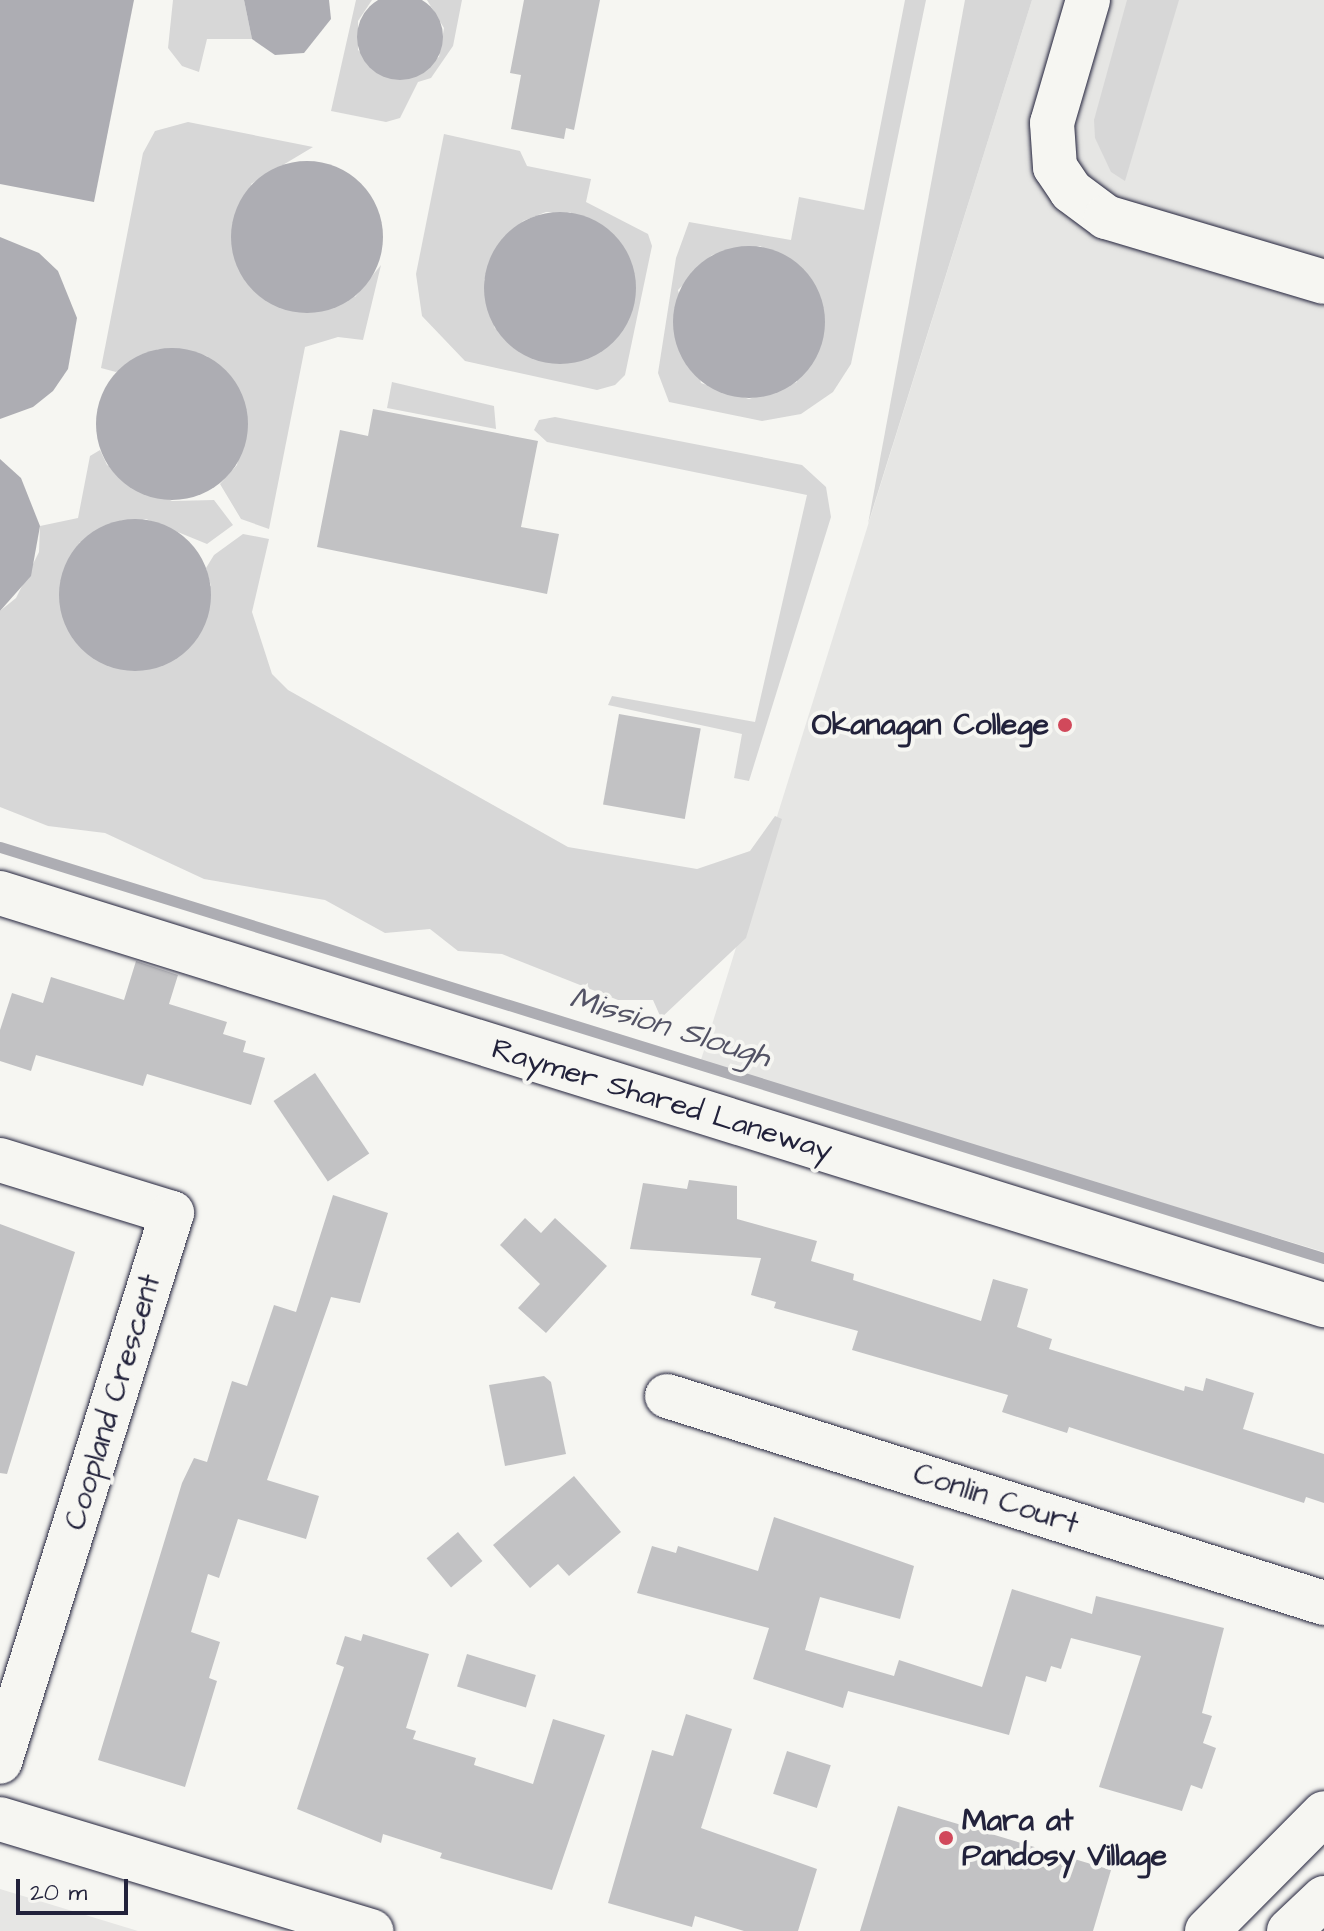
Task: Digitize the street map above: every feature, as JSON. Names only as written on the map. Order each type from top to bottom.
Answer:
[{"type":"street","points":[[1088,0],[1052,123],[1053,159],[1071,191],[1106,217],[1324,282]]},
{"type":"street","name":"Raymer Shared Laneway","points":[[0,893],[1324,1305]]},
{"type":"street","name":"Coopland Crescent","points":[[0,1160],[172,1213],[0,1762]]},
{"type":"street","name":"Conlin Court","points":[[667,1396],[1324,1603]]},
{"type":"street","points":[[1207,1931],[1324,1813]]},
{"type":"street","points":[[0,1819],[371,1931]]},
{"type":"street","points":[[1289,1931],[1324,1898]]},
{"type":"shaded area","points":[[400,-6],[424,1],[436,13],[443,37],[436,61],[424,73],[400,80],[376,73],[364,61],[357,37],[364,13],[376,1]]},
{"type":"shaded area","points":[[0,0],[134,0],[94,202],[0,184]]},
{"type":"shaded area","points":[[173,0],[244,0],[252,39],[207,39],[199,72],[182,66],[168,48]]},
{"type":"shaded area","points":[[244,0],[329,0],[331,19],[304,53],[275,55],[252,39]]},
{"type":"shaded area","points":[[356,0],[372,0],[358,21],[358,50],[388,78],[439,57],[444,28],[427,0],[462,0],[453,46],[431,78],[418,82],[400,118],[386,122],[331,111]]},
{"type":"shaded area","points":[[905,0],[926,0],[851,364],[833,392],[801,414],[762,421],[669,402],[658,373],[676,258],[689,222],[791,240],[799,197],[864,210]],"holes":[[[760,246],[803,269],[797,382],[749,399],[701,383],[678,290],[712,255]]]},
{"type":"shaded area","points":[[965,0],[1032,0],[868,524]]},
{"type":"shaded area","name":"Okanagan College","points":[[1032,0],[1324,0],[1324,1252],[700,1063]]},
{"type":"shaded area","points":[[1127,0],[1179,0],[1125,181],[1111,172],[1095,138],[1094,120]]},
{"type":"shaded area","points":[[188,122],[313,147],[251,184],[355,297],[381,265],[363,340],[338,337],[305,347],[269,529],[241,519],[220,484],[237,465],[247,414],[207,356],[158,349],[116,372],[101,368],[143,153],[155,131]]},
{"type":"shaded area","points":[[444,134],[520,151],[527,166],[591,179],[586,202],[648,234],[652,246],[625,375],[615,385],[597,390],[465,361],[422,316],[416,274]],"holes":[[[546,212],[571,212],[495,329],[484,280],[523,221]]]},
{"type":"shaded area","points":[[307,161],[336,167],[361,183],[377,208],[383,237],[377,266],[361,291],[336,307],[307,313],[278,307],[253,291],[237,266],[231,237],[237,208],[253,183],[278,167]]},
{"type":"shaded area","points":[[560,212],[589,218],[614,234],[630,259],[636,288],[630,317],[614,342],[589,358],[560,364],[531,358],[506,342],[490,317],[484,288],[490,259],[506,234],[531,218]]},
{"type":"shaded area","points":[[0,237],[39,253],[58,271],[77,318],[68,369],[53,391],[33,407],[0,419]]},
{"type":"shaded area","points":[[749,246],[778,252],[803,268],[819,293],[825,322],[819,351],[803,376],[778,392],[749,398],[720,392],[695,376],[679,351],[673,322],[679,293],[695,268],[720,252]]},
{"type":"shaded area","points":[[172,348],[201,354],[226,370],[242,395],[248,424],[242,453],[226,478],[201,494],[172,500],[143,494],[118,478],[102,453],[96,424],[102,395],[118,370],[143,354]]},
{"type":"shaded area","points":[[392,382],[494,406],[496,429],[387,408]]},
{"type":"shaded area","points":[[555,417],[802,465],[826,487],[831,517],[749,781],[734,778],[742,734],[608,705],[612,696],[755,722],[807,495],[547,442],[534,430],[539,420]]},
{"type":"shaded area","points":[[100,450],[107,465],[172,501],[214,500],[233,525],[207,544],[146,519],[122,520],[79,543],[211,586],[206,568],[214,555],[243,534],[269,539],[252,612],[272,674],[288,690],[568,847],[697,869],[750,851],[775,816],[782,819],[746,938],[661,1018],[653,1000],[618,1000],[502,954],[458,951],[430,929],[385,933],[325,900],[204,879],[105,833],[48,826],[0,807],[0,611],[16,598],[39,552],[40,526],[78,518],[90,456]]},
{"type":"shaded area","points":[[0,459],[21,478],[40,526],[31,576],[0,611]]},
{"type":"shaded area","points":[[135,519],[164,525],[189,541],[205,566],[211,595],[205,624],[189,649],[164,665],[135,671],[106,665],[81,649],[65,624],[59,595],[65,566],[81,541],[106,525]]},
{"type":"shaded area","points":[[0,1889],[138,1931],[0,1931]]},
{"type":"building","points":[[524,0],[600,0],[574,130],[566,128],[564,139],[511,129],[521,75],[510,73]]},
{"type":"building","points":[[373,409],[538,441],[521,527],[559,534],[547,594],[317,547],[340,430],[368,436]]},
{"type":"building","points":[[619,714],[701,728],[685,819],[603,805]]},
{"type":"building","points":[[136,961],[178,975],[169,1004],[227,1022],[223,1034],[246,1041],[243,1052],[265,1058],[251,1105],[147,1074],[143,1086],[36,1055],[31,1071],[0,1061],[0,1030],[12,993],[43,1003],[51,977],[124,1000]]},
{"type":"building","points":[[315,1073],[369,1153],[328,1181],[274,1101]]},
{"type":"building","points":[[689,1180],[737,1186],[737,1219],[817,1241],[811,1261],[854,1274],[853,1280],[981,1321],[993,1279],[1028,1289],[1017,1327],[1052,1339],[1049,1349],[1184,1391],[1185,1386],[1203,1391],[1206,1378],[1254,1393],[1243,1429],[1324,1454],[1324,1503],[1306,1497],[1304,1503],[1069,1427],[1067,1433],[1002,1412],[1008,1395],[852,1350],[858,1331],[774,1308],[776,1302],[751,1295],[761,1258],[630,1249],[643,1183],[687,1189]]},
{"type":"building","points":[[333,1195],[388,1213],[360,1303],[331,1297],[267,1480],[319,1496],[306,1539],[238,1519],[219,1578],[208,1574],[191,1632],[220,1642],[209,1678],[217,1681],[185,1787],[98,1760],[182,1483],[194,1458],[207,1462],[232,1381],[247,1386],[274,1305],[296,1312]]},
{"type":"building","points":[[525,1218],[541,1233],[555,1218],[607,1266],[546,1333],[518,1308],[540,1284],[500,1245]]},
{"type":"building","points":[[0,1224],[75,1252],[7,1474],[0,1473]]},
{"type":"building","points":[[544,1376],[551,1382],[566,1454],[505,1466],[489,1385]]},
{"type":"building","points":[[574,1476],[621,1532],[569,1576],[558,1564],[530,1588],[493,1545]]},
{"type":"building","points":[[774,1517],[914,1566],[900,1619],[820,1597],[805,1650],[894,1676],[899,1660],[982,1687],[1012,1589],[1092,1614],[1096,1596],[1224,1628],[1202,1713],[1212,1716],[1203,1743],[1216,1748],[1202,1789],[1191,1785],[1182,1811],[1099,1787],[1141,1656],[1071,1638],[1061,1669],[1051,1666],[1046,1682],[1026,1676],[1009,1735],[848,1691],[843,1708],[753,1679],[769,1628],[637,1593],[652,1546],[676,1553],[678,1546],[758,1571]]},
{"type":"building","points":[[458,1532],[482,1561],[451,1587],[427,1558]]},
{"type":"building","points":[[363,1634],[429,1654],[406,1728],[416,1731],[413,1739],[476,1758],[474,1765],[533,1784],[553,1719],[605,1735],[552,1890],[440,1858],[442,1853],[383,1834],[381,1843],[297,1809],[344,1667],[336,1664],[345,1636],[361,1641]]},
{"type":"building","points":[[467,1654],[536,1675],[526,1708],[457,1687]]},
{"type":"building","points":[[686,1714],[732,1729],[701,1828],[817,1869],[798,1931],[744,1931],[695,1916],[692,1927],[608,1903],[652,1750],[673,1756]]},
{"type":"building","points":[[787,1751],[831,1765],[817,1808],[773,1794]]},
{"type":"building","name":"Mara at Pandosy Village","points":[[898,1806],[1111,1870],[1093,1931],[860,1931]]},
{"type":"waterway","name":"Mission Slough","points":[[0,847],[1324,1258]]},
{"type":"place","name":"Okanagan College","points":[[1065,725]]},
{"type":"place","name":"Mara at Pandosy Village","points":[[946,1838]]}]
